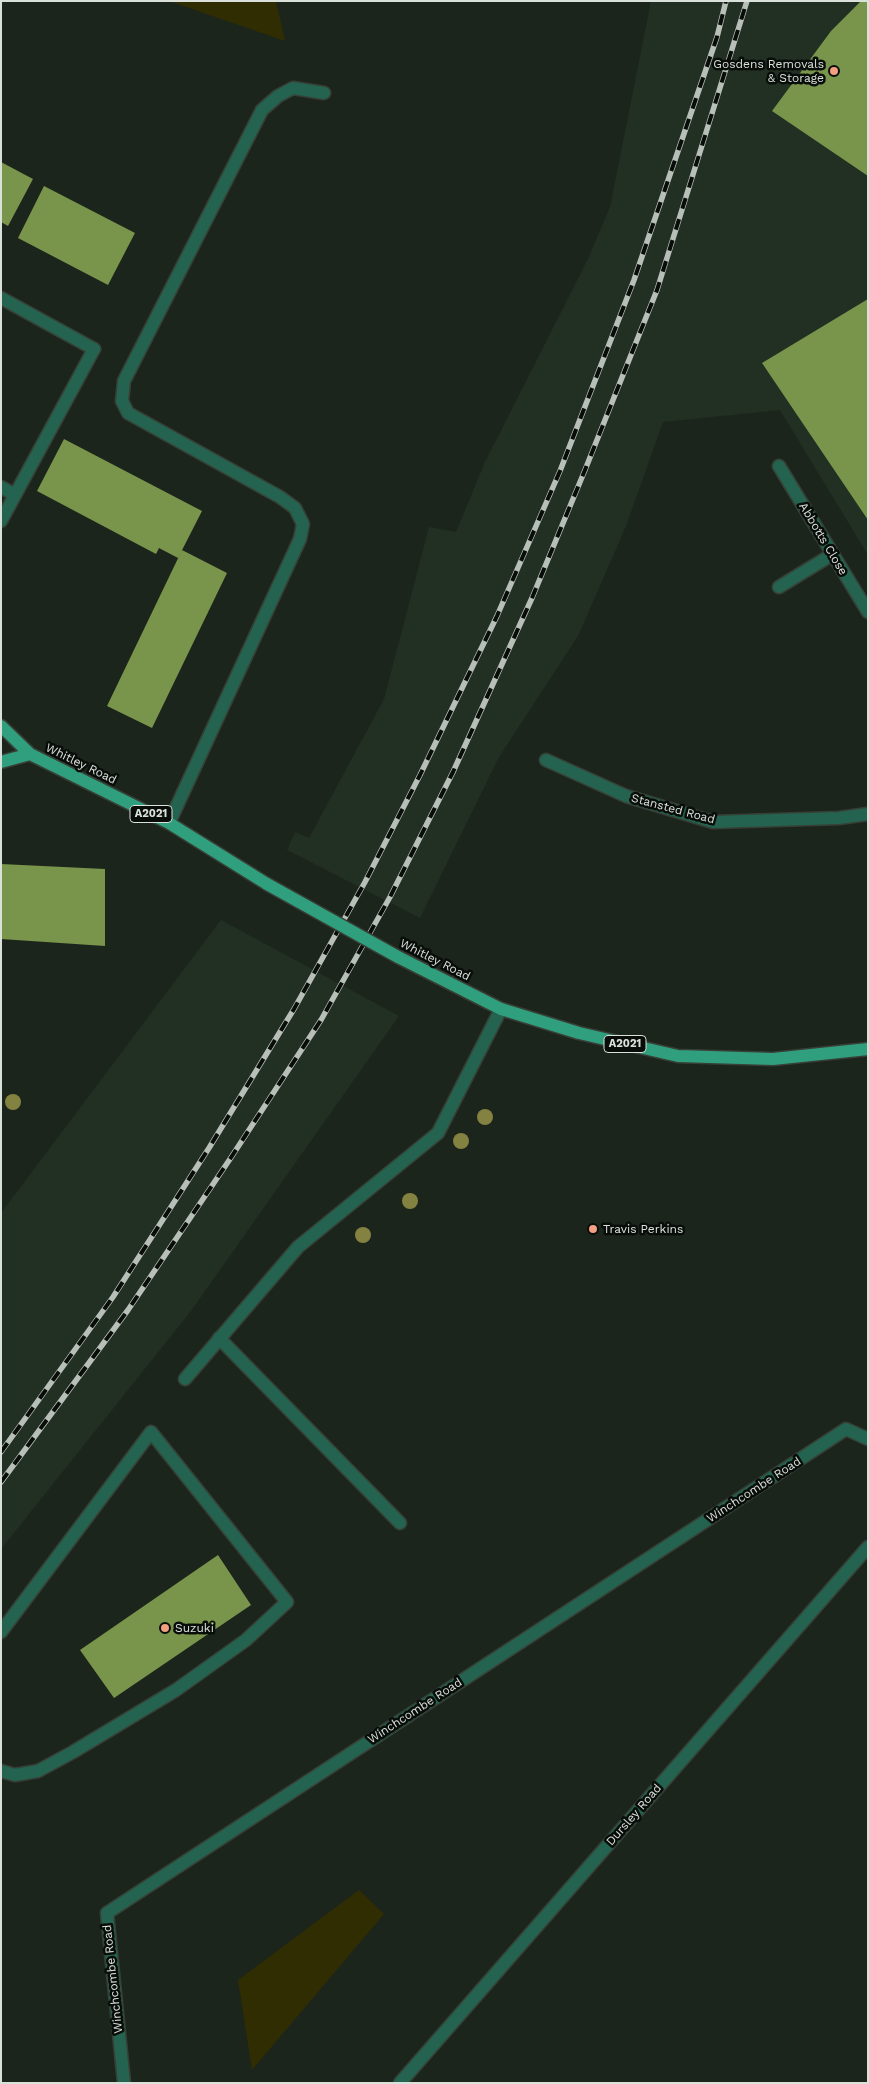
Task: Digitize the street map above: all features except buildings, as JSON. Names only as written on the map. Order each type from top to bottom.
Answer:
[{"type":"main road","name":"A2021","points":[[1,726],[30,754]]},
{"type":"main road","name":"Whitley Road","points":[[30,754],[169,823],[267,884],[398,957],[501,1009],[579,1032],[678,1056],[773,1059],[868,1049]]},
{"type":"main road","points":[[1,762],[30,754]]},
{"type":"street","points":[[169,823],[300,539],[303,524],[295,508],[280,497],[128,413],[122,401],[124,381],[262,110],[278,96],[293,88],[324,93]]},
{"type":"street","points":[[1,298],[94,349],[1,520]]},
{"type":"street","name":"Abbotts Close","points":[[779,466],[868,612]]},
{"type":"street","points":[[1,487],[15,495]]},
{"type":"street","points":[[779,587],[832,554]]},
{"type":"street","name":"Stansted Road","points":[[546,760],[626,796],[713,822],[839,818],[868,814]]},
{"type":"street","points":[[839,818],[868,807]]},
{"type":"street","points":[[185,1379],[298,1247],[438,1133],[501,1009]]},
{"type":"street","points":[[219,1338],[400,1524]]},
{"type":"street","name":"Winchcombe Road","points":[[124,2083],[107,1913],[846,1430],[868,1439]]},
{"type":"street","points":[[1,1632],[151,1432],[287,1602],[246,1640],[184,1684],[73,1752],[38,1771],[15,1775],[1,1770]]},
{"type":"street","name":"Dursley Road","points":[[400,2083],[868,1546]]},
{"type":"shaded area","points":[[169,1],[276,1],[285,41]]},
{"type":"shaded area","points":[[651,1],[868,1],[868,555],[780,410],[663,422],[626,526],[578,636],[499,757],[420,918],[287,850],[295,832],[309,838],[384,699],[429,527],[456,532],[485,462],[588,259],[610,207]]},
{"type":"shaded area","points":[[221,920],[399,1016],[191,1311],[1,1549],[1,1213]]},
{"type":"shaded area","points":[[359,1890],[384,1914],[252,2070],[238,1980]]},
{"type":"railway","points":[[1,1452],[113,1297],[209,1148],[294,1009],[365,882],[420,775],[497,616],[560,471],[634,280],[717,37],[726,1]]},
{"type":"railway","points":[[1,1482],[128,1310],[321,1020],[390,897],[453,772],[532,598],[657,290],[747,1]]},
{"type":"place","name":"Gosdens Removals & Storage","points":[[834,71]]},
{"type":"place","name":"Travis Perkins","points":[[593,1229]]},
{"type":"place","name":"Suzuki","points":[[165,1628]]}]
